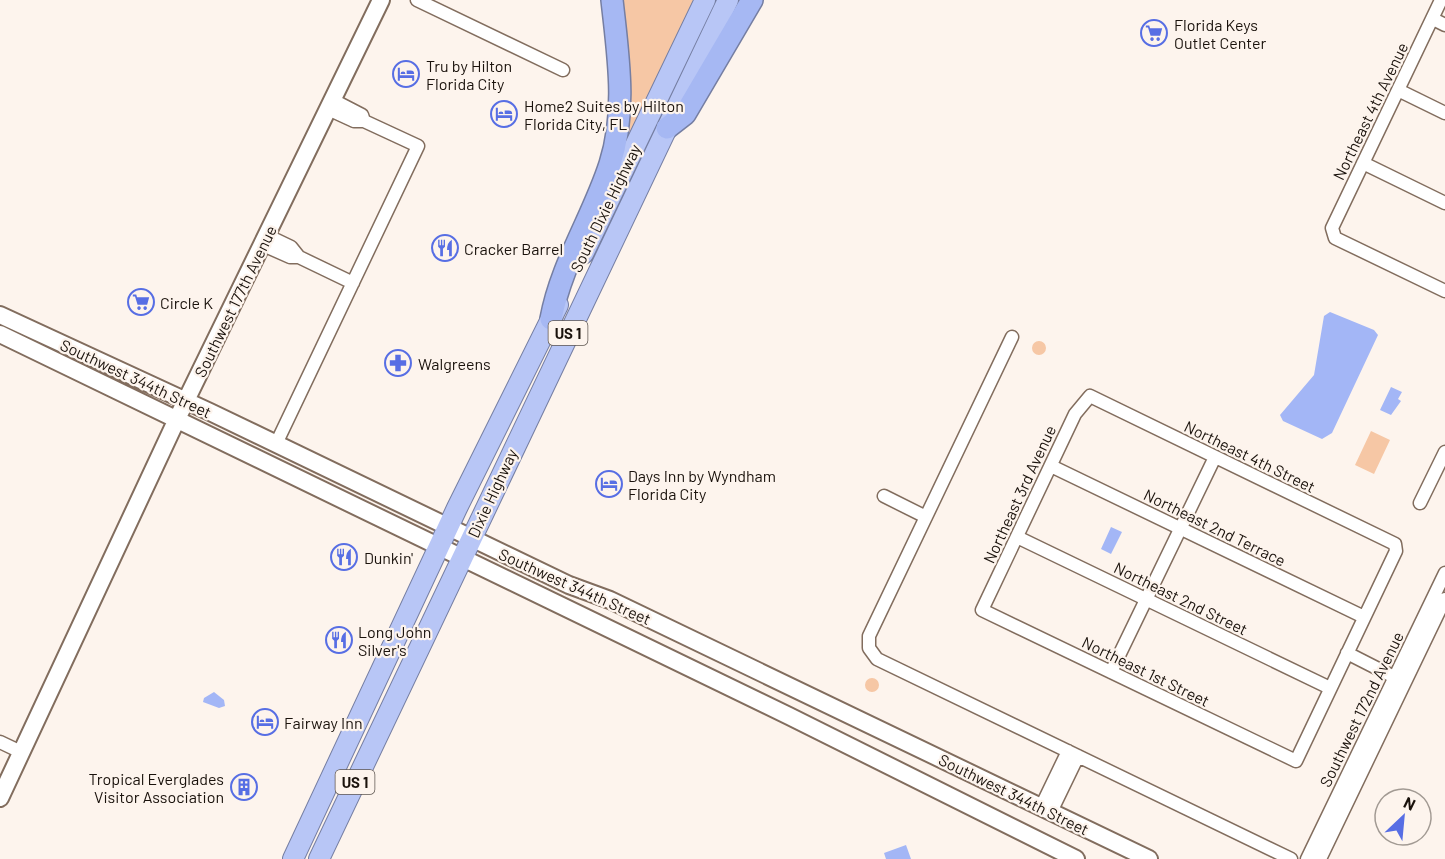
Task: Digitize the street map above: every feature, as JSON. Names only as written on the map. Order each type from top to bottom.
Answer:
[{"type":"highway","points":[[551,319],[556,291],[604,179],[618,132],[621,82],[612,0]]},
{"type":"highway","name":"South Dixie Highway","points":[[551,319],[705,0]]},
{"type":"highway","name":"US 1","points":[[667,128],[728,0]]},
{"type":"highway","points":[[667,128],[685,114],[752,0]]},
{"type":"highway","name":"Dixie Highway","points":[[318,859],[667,128]]},
{"type":"highway","name":"Dixie Highway","points":[[293,859],[448,527],[551,319]]},
{"type":"main road","name":"Southwest 177th Avenue","points":[[0,798],[185,402],[381,0]]},
{"type":"main road","name":"Southwest 344th Street","points":[[0,315],[578,589],[620,604],[1149,859]]},
{"type":"main road","name":"Southwest 344th Street","points":[[0,334],[789,716],[1076,859]]},
{"type":"main road","points":[[789,716],[799,690]]},
{"type":"street","points":[[417,0],[563,70]]},
{"type":"street","name":"Northeast 4th Avenue","points":[[1441,0],[1332,228],[1335,238],[1445,291]]},
{"type":"street","points":[[1432,19],[1445,25]]},
{"type":"street","points":[[1398,90],[1445,113]]},
{"type":"street","points":[[276,444],[418,146],[364,121],[362,115],[330,104]]},
{"type":"street","points":[[1363,164],[1445,202]]},
{"type":"street","points":[[265,241],[291,247],[299,257],[353,284]]},
{"type":"street","points":[[1012,337],[870,636],[868,642],[872,654],[877,659],[1290,858]]},
{"type":"street","name":"Northeast 4th Street","points":[[1090,396],[1395,544],[1396,551],[1364,617]]},
{"type":"street","name":"Northeast 3rd Avenue","points":[[982,610],[1081,404],[1090,396]]},
{"type":"street","points":[[1420,503],[1445,452]]},
{"type":"street","points":[[1111,672],[1215,457]]},
{"type":"street","name":"Northeast 2nd Terrace","points":[[1051,466],[1364,617]]},
{"type":"street","points":[[884,496],[926,517]]},
{"type":"street","name":"Northeast 2nd Street","points":[[1017,537],[1330,688]]},
{"type":"street","name":"Southwest 172nd Avenue","points":[[1320,859],[1445,573]]},
{"type":"street","name":"Southwest 172nd Avenue","points":[[1307,859],[1445,599]]},
{"type":"street","name":"Northeast 1st Street","points":[[982,610],[1296,761],[1330,688]]},
{"type":"street","points":[[1330,688],[1364,617]]},
{"type":"street","points":[[1347,653],[1400,680]]},
{"type":"street","points":[[0,742],[21,752]]},
{"type":"street","points":[[1046,809],[1073,754]]},
{"type":"shaded area","points":[[616,0],[696,0],[625,151]]},
{"type":"shaded area","points":[[1036,341],[1042,341],[1046,348],[1042,355],[1036,355],[1032,351],[1032,345]]},
{"type":"shaded area","points":[[1371,431],[1390,440],[1374,474],[1355,465]]},
{"type":"shaded area","points":[[869,678],[875,678],[879,685],[875,692],[869,692],[865,688],[865,682]]},
{"type":"water","points":[[1330,312],[1374,330],[1378,335],[1332,433],[1322,439],[1283,421],[1280,415],[1314,375],[1324,316]]},
{"type":"water","points":[[1391,387],[1402,392],[1398,399],[1401,401],[1391,415],[1380,410]]},
{"type":"water","points":[[1111,527],[1122,532],[1111,554],[1101,549]]},
{"type":"water","points":[[214,692],[224,700],[225,706],[219,708],[203,702],[204,698]]},
{"type":"water","points":[[906,845],[911,859],[886,859],[884,853]]},
{"type":"place","name":"Florida Keys Outlet Center","points":[[1154,33]]},
{"type":"place","name":"Tru by Hilton Florida City","points":[[406,74]]},
{"type":"place","name":"Home2 Suites by Hilton Florida City, FL","points":[[504,114]]},
{"type":"place","name":"Cracker Barrel","points":[[445,248]]},
{"type":"place","name":"Circle K","points":[[141,302]]},
{"type":"place","name":"Walgreens","points":[[398,363]]},
{"type":"place","name":"Days Inn by Wyndham Florida City","points":[[609,484]]},
{"type":"place","name":"Dunkin'","points":[[344,557]]},
{"type":"place","name":"Long John Silver's","points":[[339,640]]},
{"type":"place","name":"Fairway Inn","points":[[265,722]]},
{"type":"place","name":"Tropical Everglades Visitor Association","points":[[244,787]]}]
